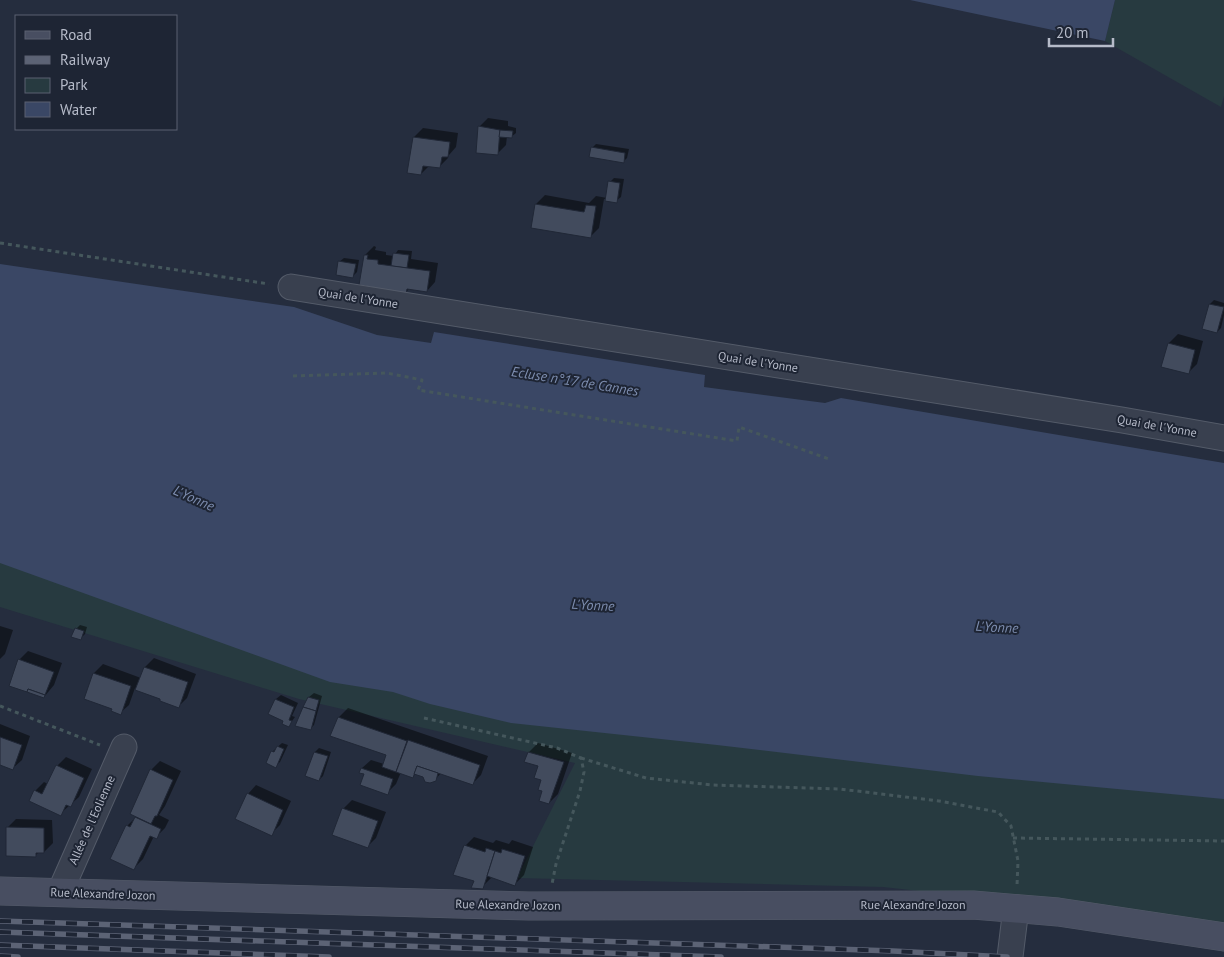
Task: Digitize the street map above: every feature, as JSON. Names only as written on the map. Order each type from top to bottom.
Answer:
[{"type":"street","name":"Quai de l'Yonne","points":[[291,287],[1113,418],[1224,438]]},
{"type":"street","name":"Allée de l'Eolienne","points":[[60,892],[123,750]]},
{"type":"street","name":"Rue Alexandre Jozon","points":[[0,891],[548,906],[973,905],[1058,912],[1224,937]]},
{"type":"street","points":[[1010,957],[1016,908]]},
{"type":"path","points":[[0,243],[291,287]]},
{"type":"path","points":[[293,376],[387,373],[422,380],[418,390],[737,441],[739,427],[829,458]]},
{"type":"path","points":[[0,706],[123,750]]},
{"type":"path","points":[[424,718],[557,748],[581,758],[646,778],[713,785],[840,789],[939,801],[998,812],[1011,826],[1018,861],[1016,908]]},
{"type":"path","points":[[548,906],[556,864],[580,791],[584,772],[581,758]]},
{"type":"path","points":[[1013,838],[1224,841]]},
{"type":"green space","points":[[1115,0],[1224,0],[1224,96],[1221,107],[1105,41]]},
{"type":"green space","points":[[0,562],[1224,797],[1224,925],[883,887],[517,878],[575,763],[299,699],[0,607]]},
{"type":"water","points":[[910,0],[1115,0],[1105,41]]},
{"type":"water","points":[[0,264],[294,307],[377,335],[431,343],[434,332],[705,375],[704,387],[825,403],[841,398],[1224,463],[1224,799],[978,776],[511,723],[430,704],[393,692],[330,682],[0,563]]},
{"type":"building","points":[[478,126],[500,130],[498,155],[476,153]]},
{"type":"building","points":[[500,130],[513,131],[512,138],[499,137]]},
{"type":"building","points":[[413,137],[450,142],[448,157],[442,157],[440,168],[423,166],[421,175],[407,173]]},
{"type":"building","points":[[591,147],[625,153],[624,163],[589,157]]},
{"type":"building","points":[[608,181],[620,183],[617,203],[605,201]]},
{"type":"building","points":[[535,204],[584,212],[586,205],[596,206],[591,238],[531,228]]},
{"type":"building","points":[[393,253],[409,255],[407,268],[391,266]]},
{"type":"building","points":[[364,255],[368,255],[367,259],[378,260],[378,264],[430,271],[427,292],[407,289],[406,294],[359,285]]},
{"type":"building","points":[[338,261],[356,264],[353,278],[336,275]]},
{"type":"building","points":[[1209,304],[1224,307],[1217,333],[1202,329]]},
{"type":"building","points":[[1168,343],[1195,350],[1189,374],[1161,367]]},
{"type":"building","points":[[75,628],[84,631],[81,640],[71,637]]},
{"type":"building","points":[[18,659],[54,672],[45,695],[28,689],[27,692],[9,686]]},
{"type":"building","points":[[144,667],[188,682],[179,708],[135,690]]},
{"type":"building","points":[[93,673],[131,686],[121,715],[111,711],[112,709],[84,699]]},
{"type":"building","points":[[28,689],[45,695],[44,698],[27,692]]},
{"type":"building","points":[[308,697],[319,700],[316,711],[303,707]]},
{"type":"building","points":[[275,699],[294,707],[289,720],[292,721],[289,727],[282,724],[283,721],[268,714]]},
{"type":"building","points":[[303,707],[316,711],[311,730],[295,726]]},
{"type":"building","points":[[338,717],[407,741],[396,772],[382,767],[386,755],[330,736]]},
{"type":"building","points":[[0,737],[22,745],[13,770],[0,765]]},
{"type":"building","points":[[408,740],[480,765],[473,785],[417,766],[413,778],[396,772]]},
{"type":"building","points":[[277,746],[284,749],[276,768],[266,763],[271,751],[274,752]]},
{"type":"building","points":[[314,752],[328,756],[319,781],[305,776]]},
{"type":"building","points":[[528,752],[564,762],[549,804],[539,801],[542,791],[538,790],[541,780],[534,778],[538,766],[524,762]]},
{"type":"building","points":[[56,765],[84,778],[71,807],[66,805],[61,816],[29,801],[34,790],[42,794]]},
{"type":"building","points":[[417,766],[438,773],[436,781],[425,782],[423,777],[414,774]]},
{"type":"building","points":[[361,768],[393,779],[388,795],[360,785],[364,774],[359,773]]},
{"type":"building","points":[[150,769],[173,780],[157,816],[155,816],[151,824],[130,814]]},
{"type":"building","points":[[247,793],[283,810],[272,836],[235,819]]},
{"type":"building","points":[[342,808],[378,821],[368,848],[332,835]]},
{"type":"building","points":[[135,817],[161,829],[157,839],[150,836],[134,870],[110,859],[126,825],[130,827]]},
{"type":"building","points":[[6,827],[44,828],[44,853],[36,853],[36,857],[6,856]]},
{"type":"building","points":[[464,845],[485,852],[486,848],[495,851],[483,889],[471,888],[474,881],[453,875]]},
{"type":"building","points":[[502,849],[525,856],[515,886],[487,876],[495,851],[501,853]]},
{"type":"railway","points":[[0,921],[893,951],[1007,957]]},
{"type":"railway","points":[[0,932],[721,957]]},
{"type":"railway","points":[[0,945],[329,957]]},
{"type":"railway","points":[[0,956],[18,957]]},
{"type":"water label","name":"Ecluse n°17 de Cannes","points":[[575,381]]},
{"type":"water label","name":"L'Yonne","points":[[194,498]]},
{"type":"water label","name":"L'Yonne","points":[[593,605]]},
{"type":"water label","name":"L'Yonne","points":[[997,627]]}]
